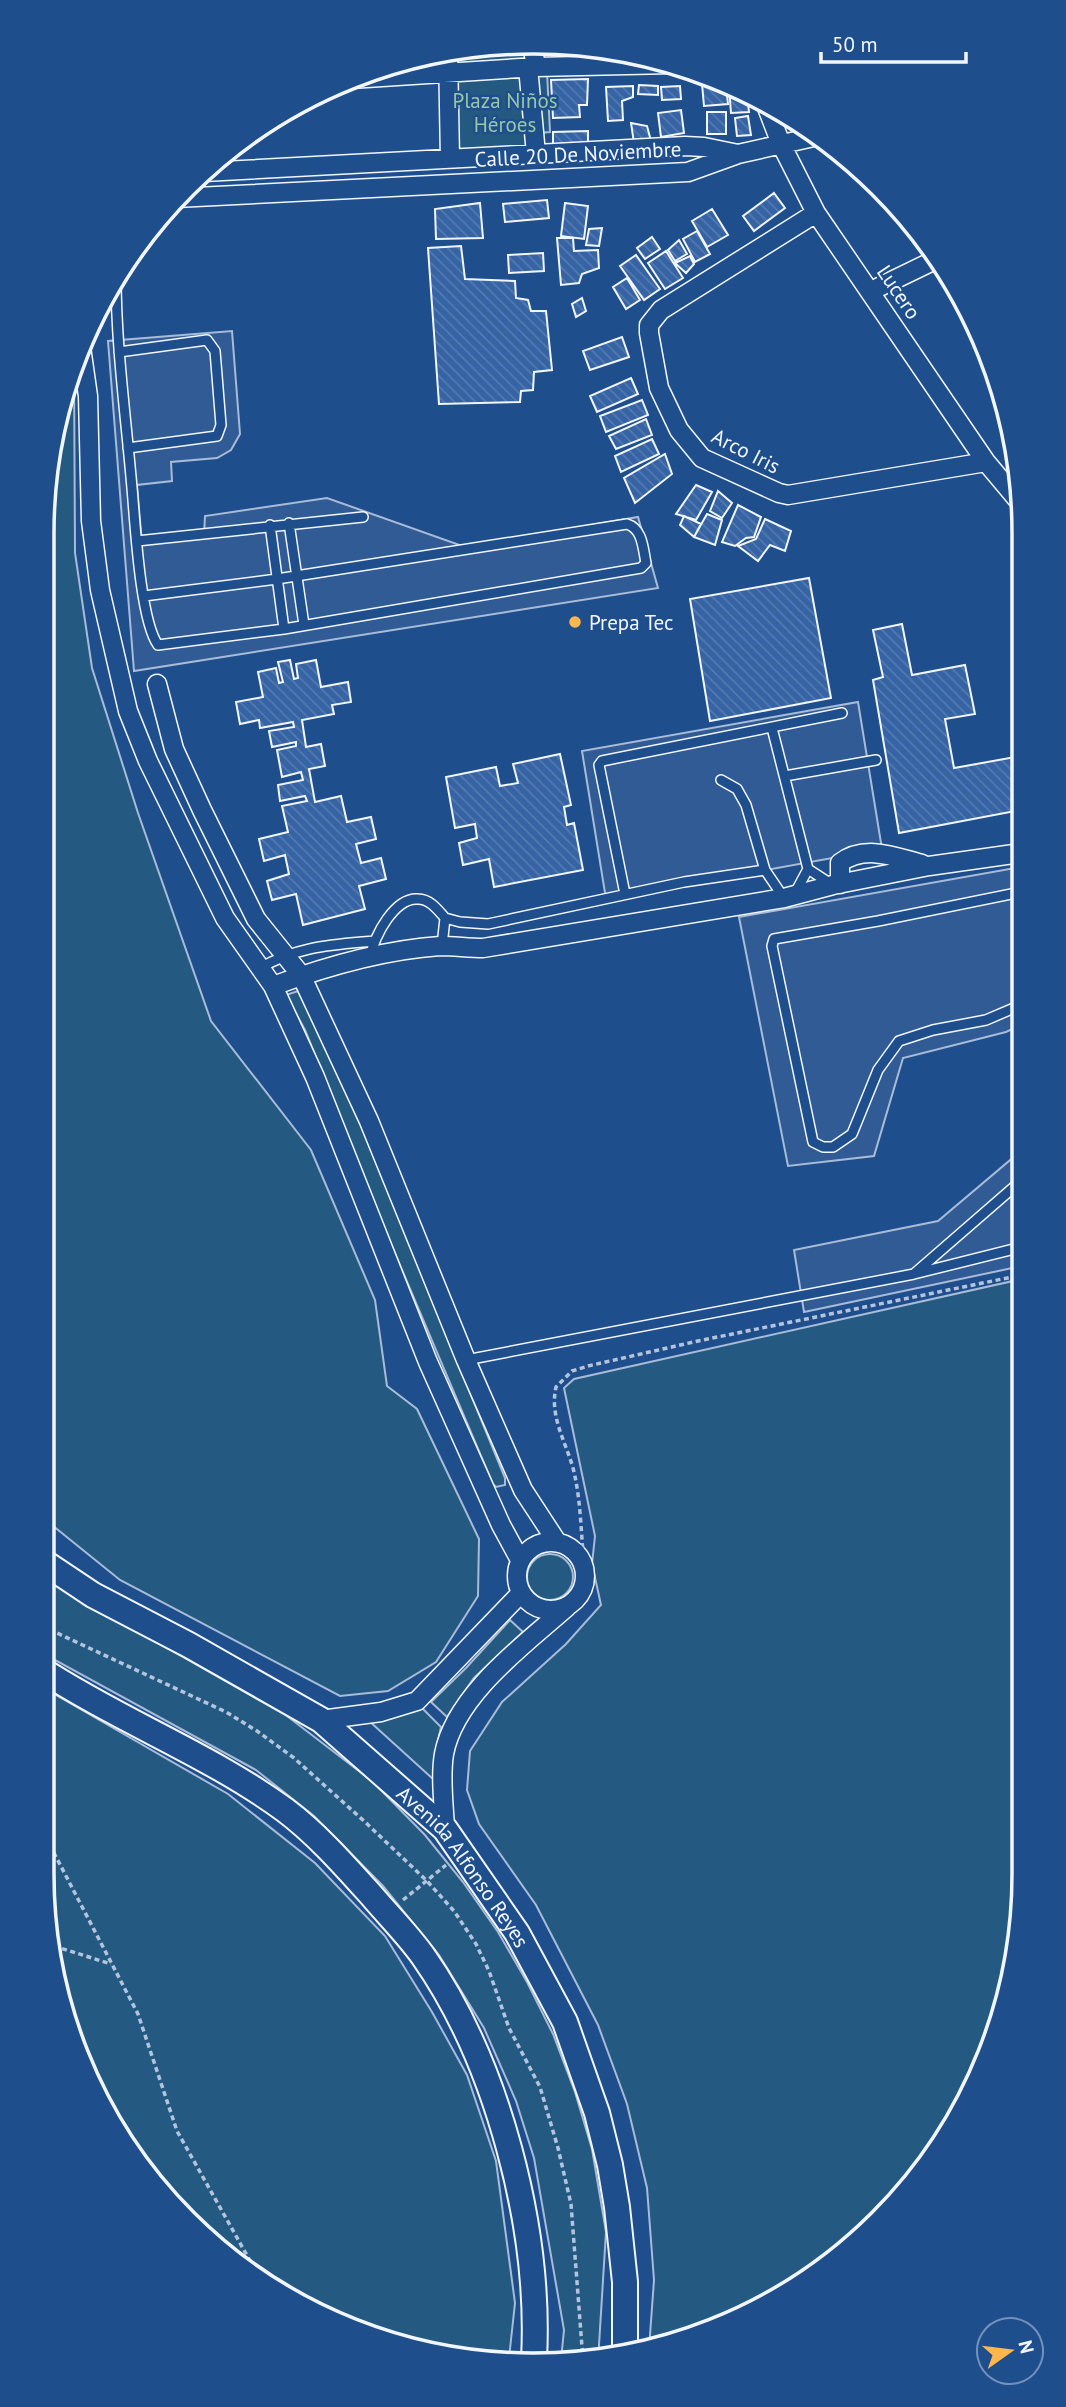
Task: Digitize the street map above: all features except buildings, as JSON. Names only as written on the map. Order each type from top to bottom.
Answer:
[{"type":"main road","name":"Avenida Alfonso Reyes","points":[[54,1569],[93,1595],[189,1645],[321,1720],[445,1829],[517,1933],[559,2011],[597,2113],[617,2207],[625,2282],[625,2344]]},
{"type":"main road","points":[[54,1678],[199,1757],[304,1825],[351,1872],[429,1967],[460,2018],[490,2087],[516,2168],[529,2251],[534,2353]]},
{"type":"street","points":[[532,54],[536,154]]},
{"type":"street","points":[[448,62],[450,159]]},
{"type":"street","points":[[390,77],[532,67],[633,65]]},
{"type":"street","name":"Lucero","points":[[770,117],[780,144],[816,213],[986,462],[1010,491]]},
{"type":"street","points":[[738,154],[804,139]]},
{"type":"street","name":"Calle 20 De Noviembre","points":[[219,171],[685,146],[738,154]]},
{"type":"street","name":"Calle 20 De Noviembre","points":[[191,197],[688,172],[738,154]]},
{"type":"street","name":"Arco Iris","points":[[816,213],[661,310],[652,320],[649,333],[659,388],[679,429],[702,458],[788,495],[986,462]]},
{"type":"street","points":[[871,292],[928,263]]},
{"type":"street","points":[[84,368],[88,396],[91,521],[100,590],[128,711],[148,761],[225,918],[273,986],[315,1077],[428,1362],[501,1525],[520,1560],[518,1582],[522,1593],[530,1603],[542,1609],[555,1611],[567,1607]]},
{"type":"street","points":[[157,684],[174,749],[256,919],[301,975],[369,1121],[466,1360],[523,1490],[557,1542]]},
{"type":"street","points":[[148,761],[174,749]]},
{"type":"street","points":[[836,885],[840,863],[849,856],[864,852],[929,866]]},
{"type":"street","points":[[273,986],[372,948],[483,948],[789,897],[929,866],[1012,855]]},
{"type":"street","points":[[445,1829],[444,1754],[452,1730],[484,1681],[577,1600],[583,1589],[586,1577],[584,1565],[578,1555],[568,1547],[557,1542],[544,1543],[532,1548],[520,1560]]},
{"type":"street","points":[[321,1720],[381,1713],[417,1701],[522,1593]]},
{"type":"lane","points":[[117,296],[119,352],[137,541],[144,596],[151,632],[158,645],[284,629],[641,569],[646,563],[639,532],[633,525],[627,524],[277,579],[144,596]]},
{"type":"lane","points":[[119,352],[207,340],[215,351],[221,425],[217,436],[128,448]]},
{"type":"lane","points":[[137,541],[363,517]]},
{"type":"lane","points":[[289,523],[304,625]]},
{"type":"lane","points":[[270,525],[284,629]]},
{"type":"lane","points":[[625,894],[598,765],[600,762],[842,713]]},
{"type":"lane","points":[[772,728],[808,869],[836,885]]},
{"type":"lane","points":[[785,776],[876,760]]},
{"type":"lane","points":[[722,780],[737,789],[746,805],[765,870],[789,897],[808,869]]},
{"type":"lane","points":[[260,968],[285,954],[304,948],[372,948],[391,914],[399,906],[414,899],[428,901],[444,918],[488,924],[625,894],[765,870]]},
{"type":"lane","points":[[1012,894],[774,939],[772,946],[813,1142],[823,1147],[833,1147],[852,1134],[878,1070],[898,1041],[933,1030],[986,1020],[1012,1009]]},
{"type":"lane","points":[[442,946],[444,918]]},
{"type":"lane","points":[[914,1274],[1012,1189]]},
{"type":"lane","points":[[466,1360],[914,1274],[1012,1250]]},
{"type":"path","points":[[584,1565],[575,1480],[554,1410],[556,1387],[572,1371],[698,1341],[1012,1277]]},
{"type":"path","points":[[54,1853],[138,2014],[177,2131],[249,2259]]},
{"type":"path","points":[[387,1914],[461,1853]]},
{"type":"path","points":[[60,1948],[113,1965]]},
{"type":"green space","points":[[525,54],[525,60],[457,64],[457,60],[471,58]]},
{"type":"green space","name":"Plaza Niños Héroes","points":[[547,72],[550,132],[539,133],[540,146],[451,153],[451,79]]},
{"type":"green space","points":[[74,398],[75,553],[92,668],[138,813],[211,1021],[311,1150],[375,1300],[387,1386],[417,1409],[479,1539],[478,1596],[436,1662],[388,1691],[340,1696],[120,1580],[54,1527],[54,533],[58,471]]},
{"type":"green space","points":[[298,991],[350,1099],[505,1478],[505,1485],[496,1487],[493,1484],[391,1244],[305,1030],[286,995]]},
{"type":"green space","points":[[1012,1281],[1011,1905],[1003,1967],[986,2028],[948,2113],[913,2165],[872,2213],[824,2254],[772,2289],[716,2316],[650,2338],[654,2280],[647,2188],[627,2104],[598,2025],[536,1905],[479,1824],[467,1790],[470,1751],[502,1702],[566,1644],[601,1605],[592,1564],[595,1536],[564,1388],[574,1379]]},
{"type":"green space","points":[[550,1554],[566,1561],[573,1577],[566,1593],[550,1600],[534,1593],[527,1577],[534,1561]]},
{"type":"green space","points":[[54,1584],[287,1716],[372,1781],[425,1835],[463,1882],[498,1932],[553,2034],[575,2092],[592,2149],[606,2232],[599,2348],[562,2352],[564,2330],[534,2158],[516,2101],[484,2028],[439,1955],[383,1886],[314,1816],[256,1770],[54,1660]]},
{"type":"green space","points":[[510,1620],[523,1632],[474,1678],[447,1717],[431,1702]]},
{"type":"green space","points":[[54,1694],[228,1794],[315,1863],[385,1936],[467,2075],[496,2161],[515,2303],[510,2352],[440,2344],[350,2316],[294,2289],[242,2254],[194,2213],[153,2165],[118,2113],[104,2086],[80,2028],[63,1967],[55,1905]]},
{"type":"green space","points":[[421,1707],[441,1727],[433,1779],[368,1720]]},
{"type":"shaded area","points":[[232,331],[240,434],[231,450],[217,458],[171,462],[172,481],[137,485],[142,544],[204,535],[205,516],[327,498],[465,547],[638,517],[658,588],[134,671],[108,341]]},
{"type":"shaded area","points":[[858,702],[882,849],[606,899],[582,751]]},
{"type":"shaded area","points":[[1012,869],[1012,1029],[903,1058],[874,1156],[788,1166],[739,917]]},
{"type":"shaded area","points":[[1012,1158],[1012,1268],[804,1312],[794,1250],[938,1221]]},
{"type":"place","name":"Prepa Tec","points":[[575,622]]}]
